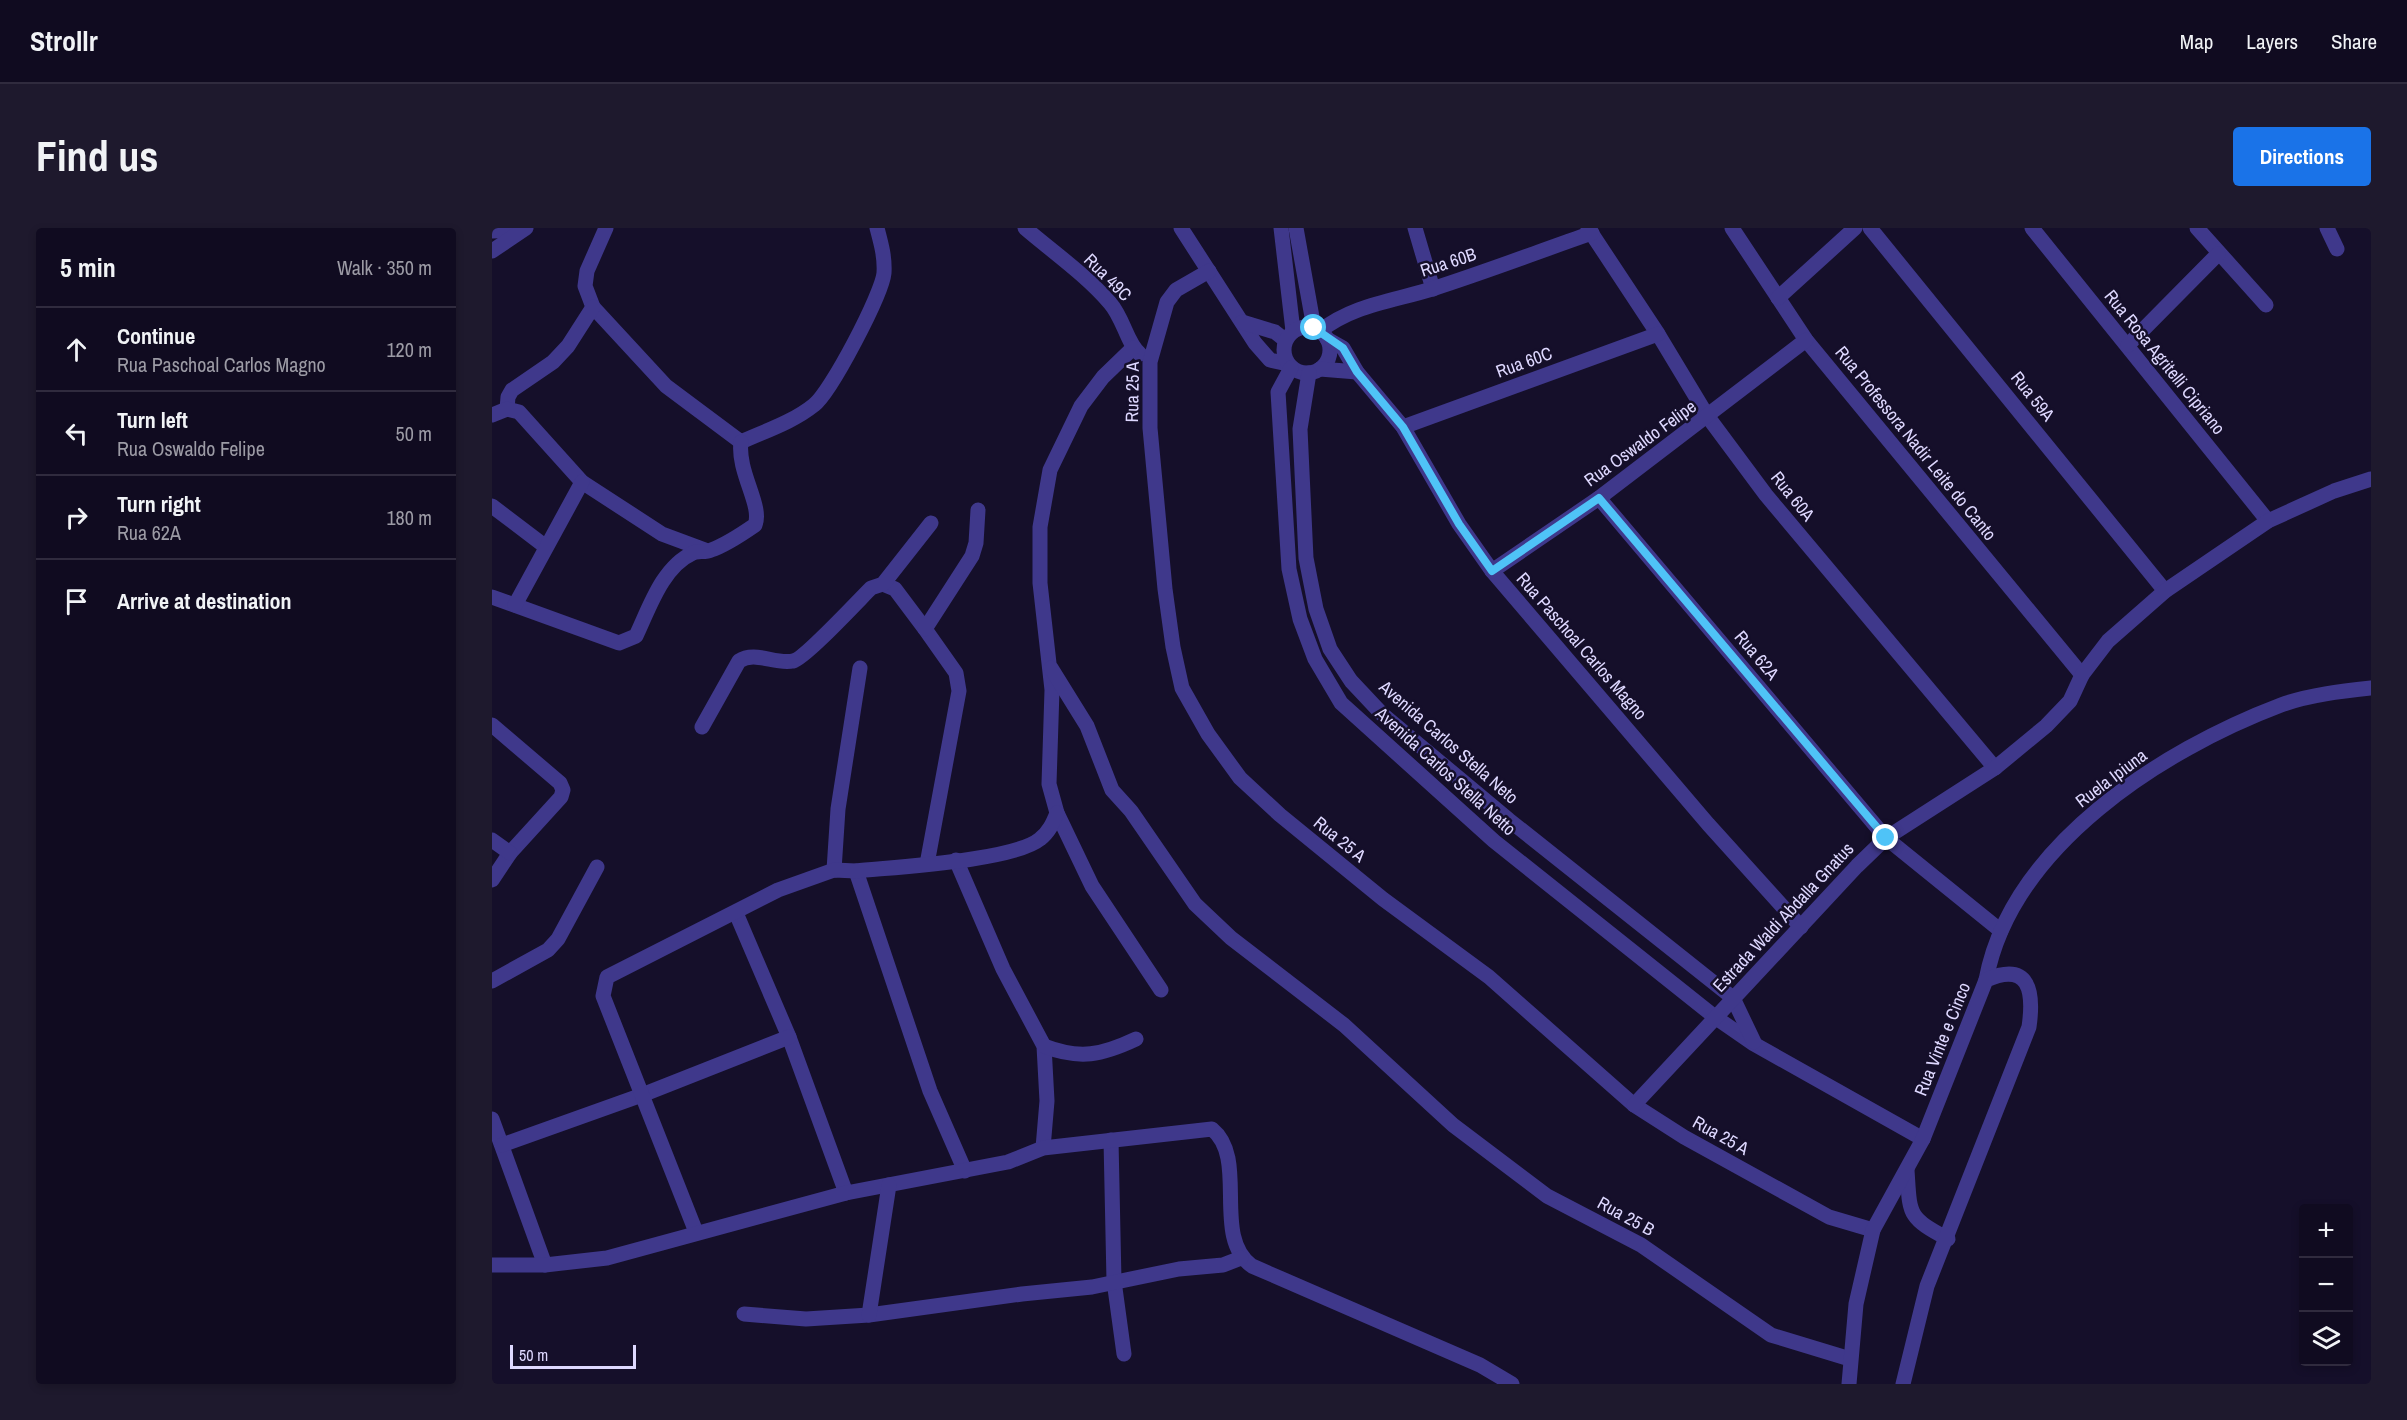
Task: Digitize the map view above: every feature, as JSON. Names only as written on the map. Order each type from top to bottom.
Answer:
[{"type":"street","points":[[606,228],[588,272],[585,286],[593,307],[666,386],[741,442]]},
{"type":"street","points":[[741,442],[793,419],[816,404],[841,372],[884,275],[884,250],[877,228]]},
{"type":"street","name":"Rua 49C","points":[[1025,228],[1109,302],[1124,321],[1133,348]]},
{"type":"street","points":[[1181,228],[1242,322],[1270,360],[1315,371],[1357,372]]},
{"type":"street","points":[[1281,228],[1289,336],[1284,352],[1290,366]]},
{"type":"street","points":[[1296,228],[1320,333],[1330,352],[1315,371]]},
{"type":"street","points":[[1415,228],[1433,289]]},
{"type":"street","name":"Rua Professora Nadir Leite do Canto","points":[[1732,228],[1806,340],[2082,675]]},
{"type":"street","points":[[1779,298],[1855,228]]},
{"type":"street","name":"Rua 59A","points":[[1870,228],[2165,591]]},
{"type":"street","name":"Rua Rosa Agritelli Cipriano","points":[[2032,228],[2268,521]]},
{"type":"street","points":[[2197,228],[2266,305]]},
{"type":"street","points":[[2327,228],[2337,249]]},
{"type":"street","points":[[492,231],[524,229]]},
{"type":"street","points":[[492,251],[524,229]]},
{"type":"street","name":"Rua 60B","points":[[1320,333],[1335,319],[1358,308],[1433,289],[1590,231]]},
{"type":"street","name":"Rua 60A","points":[[1590,231],[1658,334],[1708,417],[1766,495],[1995,768]]},
{"type":"street","points":[[2128,345],[2218,254]]},
{"type":"street","name":"Rua 25 A","points":[[1209,271],[1176,290],[1167,302],[1150,362],[1150,428],[1172,635],[1182,688],[1203,727],[1240,778],[1280,815],[1383,899],[1489,977],[1634,1105],[1684,1137],[1829,1217],[1873,1230]]},
{"type":"street","points":[[507,409],[508,397],[512,390],[553,362],[568,346],[593,307]]},
{"type":"street","points":[[1242,322],[1289,336],[1307,327],[1320,333]]},
{"type":"street","name":"Rua Paschoal Carlos Magno","points":[[1320,333],[1343,348],[1357,372],[1403,427],[1459,524],[1492,571],[1708,824],[1801,927]]},
{"type":"street","name":"Rua 60C","points":[[1403,427],[1658,334]]},
{"type":"street","name":"Rua Oswaldo Felipe","points":[[1492,571],[1599,498],[1806,340]]},
{"type":"street","points":[[1150,362],[1133,348],[1103,377],[1081,406],[1050,470],[1040,527],[1041,583],[1051,668],[1049,784],[1057,813],[1092,886],[1161,990]]},
{"type":"street","name":"Avenida Carlos Stella Netto","points":[[1290,366],[1278,392],[1289,568],[1300,619],[1315,659],[1341,704],[1494,841],[1715,1017]]},
{"type":"street","name":"Avenida Carlos Stella Neto","points":[[1315,371],[1300,429],[1306,558],[1316,609],[1330,649],[1351,681],[1382,714],[1509,820],[1732,998],[1754,1044]]},
{"type":"street","points":[[492,415],[507,409],[519,412],[582,482],[662,534],[708,552]]},
{"type":"street","points":[[492,597],[619,643],[636,636],[662,583],[673,568],[695,551],[708,552],[755,525],[758,510],[742,469],[739,454],[741,442]]},
{"type":"street","name":"Estrada Waldi Abdalla Gnatus","points":[[1634,1105],[1732,998],[1886,838],[1995,768],[2032,739],[2070,701],[2082,675],[2108,640],[2165,591],[2268,521],[2334,491],[2371,479]]},
{"type":"street","points":[[515,605],[582,482]]},
{"type":"street","name":"Rua 62A","points":[[1599,498],[1886,838],[2001,931]]},
{"type":"street","points":[[492,506],[546,547]]},
{"type":"street","points":[[925,629],[972,555],[976,543],[978,510]]},
{"type":"street","points":[[702,727],[739,661],[753,657],[788,662],[804,657],[871,588],[883,584],[931,523]]},
{"type":"street","points":[[883,584],[895,589],[925,629],[956,673],[959,690],[927,864]]},
{"type":"street","points":[[834,870],[838,809],[860,668]]},
{"type":"street","name":"Rua 25 B","points":[[1051,668],[1087,726],[1112,790],[1131,811],[1195,904],[1231,938],[1344,1025],[1453,1125],[1547,1196],[1641,1245],[1771,1335],[1850,1359]]},
{"type":"street","name":"Ruela Ipiuna","points":[[1986,980],[1991,953],[2001,931],[2040,868],[2083,823],[2143,775],[2200,743],[2283,705],[2371,688]]},
{"type":"street","points":[[492,725],[560,783],[563,790],[561,797],[510,853],[492,880]]},
{"type":"street","points":[[696,1232],[603,996],[607,976],[778,890],[834,870],[856,871],[1008,854],[1039,841],[1051,828],[1057,813]]},
{"type":"street","points":[[492,840],[510,853]]},
{"type":"street","points":[[956,860],[1004,969],[1044,1046],[1047,1101],[1043,1148]]},
{"type":"street","points":[[492,981],[548,950],[558,939],[597,867]]},
{"type":"street","points":[[856,871],[930,1091],[964,1171]]},
{"type":"street","points":[[736,913],[789,1037],[846,1193]]},
{"type":"street","name":"Rua Vinte e Cinco","points":[[1849,1384],[1856,1304],[1873,1230],[1923,1139],[1986,980],[2004,973],[2017,976],[2028,987],[2033,1001],[2029,1027],[1948,1239],[1927,1286],[1903,1384]]},
{"type":"street","points":[[1715,1017],[1754,1044],[1923,1139]]},
{"type":"street","points":[[502,1145],[642,1095],[789,1037]]},
{"type":"street","points":[[1044,1046],[1066,1054],[1095,1055],[1136,1039]]},
{"type":"street","points":[[492,1119],[545,1265]]},
{"type":"street","points":[[492,1265],[545,1265],[607,1258],[846,1193],[1008,1162],[1043,1148],[1199,1128],[1212,1129],[1222,1137],[1227,1151],[1234,1233],[1241,1258],[1252,1266],[1480,1365],[1512,1384]]},
{"type":"street","points":[[1111,1140],[1114,1281],[1124,1354]]},
{"type":"street","points":[[1907,1170],[1910,1207],[1915,1218],[1948,1239]]},
{"type":"street","points":[[869,1315],[889,1185]]},
{"type":"street","points":[[744,1314],[806,1318],[869,1315],[1092,1287],[1114,1281],[1223,1265],[1241,1258]]},
{"type":"route","points":[[1314,328],[1343,348],[1357,372],[1403,427],[1459,524],[1492,571],[1599,498],[1886,838]]}]
